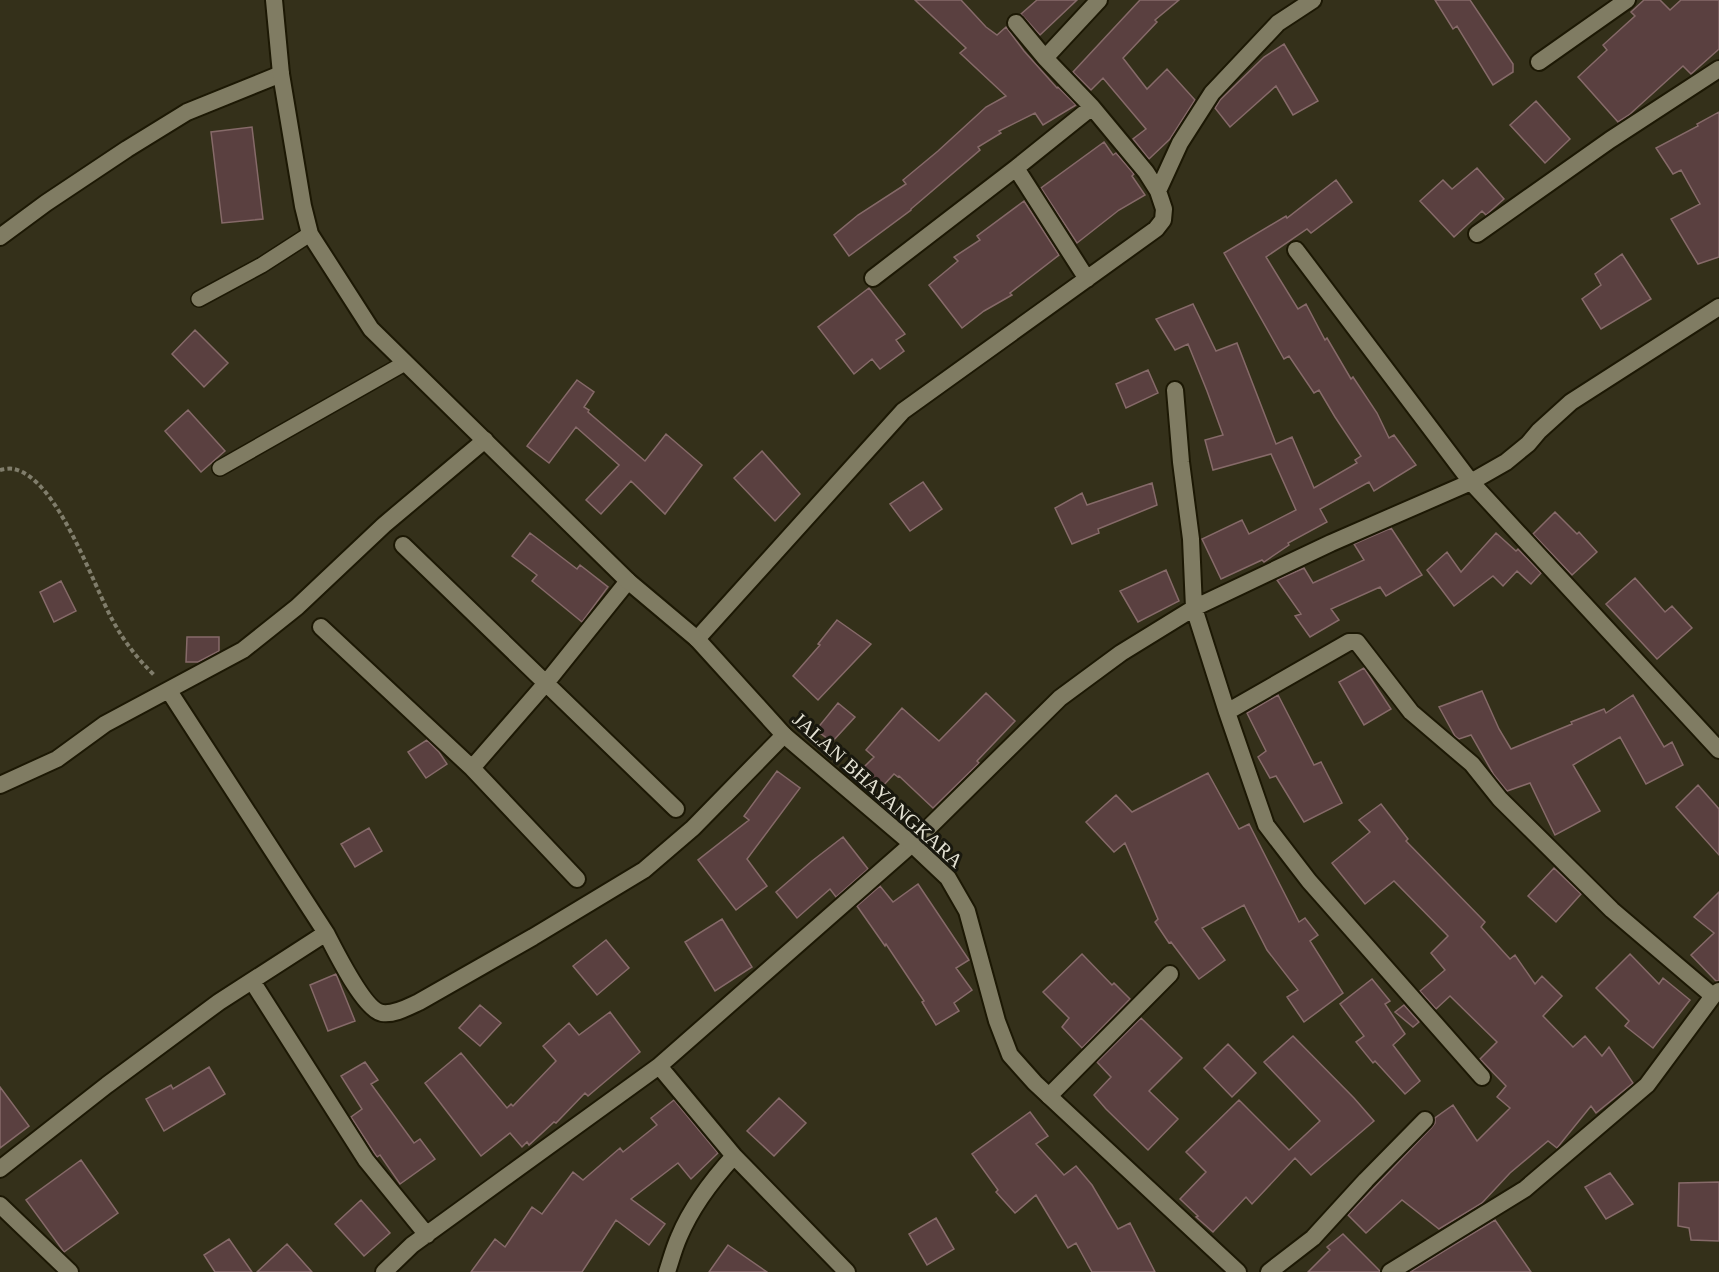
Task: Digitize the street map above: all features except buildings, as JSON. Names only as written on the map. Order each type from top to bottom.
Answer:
[{"type":"street","name":"JALAN BHAYANGKARA","points":[[274,0],[281,75],[303,206],[310,234],[371,329],[628,581],[697,639],[784,735],[912,844],[948,878],[967,910],[997,1021],[1010,1055],[1035,1083],[1238,1272]]},
{"type":"street","points":[[1045,58],[1099,0]]},
{"type":"street","points":[[1158,190],[1180,143],[1212,93],[1278,23],[1313,0]]},
{"type":"street","points":[[1539,62],[1627,0]]},
{"type":"street","points":[[697,639],[903,411],[1156,229],[1162,220],[1164,209],[1158,190],[1146,172],[1092,106],[1045,58],[1016,23]]},
{"type":"street","points":[[1477,234],[1610,140],[1719,69]]},
{"type":"street","points":[[0,237],[46,203],[187,112],[281,75]]},
{"type":"street","points":[[873,278],[1016,168],[1092,106]]},
{"type":"street","points":[[1016,168],[1087,279]]},
{"type":"street","points":[[1296,250],[1471,482],[1719,750]]},
{"type":"street","points":[[384,1272],[412,1245],[659,1066],[912,844],[1060,698],[1121,653],[1194,608],[1331,543],[1471,482],[1506,462],[1571,402],[1719,307]]},
{"type":"street","points":[[1175,390],[1191,539],[1194,608],[1266,825],[1309,881],[1482,1077]]},
{"type":"street","points":[[0,785],[57,759],[105,724],[243,650],[297,607],[384,525],[485,440]]},
{"type":"street","points":[[403,544],[676,809]]},
{"type":"street","points":[[472,768],[628,581]]},
{"type":"street","points":[[321,627],[472,768],[577,879]]},
{"type":"street","points":[[1227,712],[1349,642],[1356,642],[1411,712],[1472,764],[1500,799],[1612,910],[1716,994],[1647,1085],[1525,1189],[1390,1272]]},
{"type":"street","points":[[169,691],[326,933],[364,1000],[373,1009],[383,1013],[401,1010],[418,1002],[533,937],[644,870],[693,828],[784,735]]},
{"type":"street","points":[[0,1169],[219,1002],[326,933]]},
{"type":"street","points":[[1049,1096],[1170,974]]},
{"type":"street","points":[[252,981],[366,1160],[427,1235]]},
{"type":"street","points":[[659,1066],[734,1156],[847,1272]]},
{"type":"street","points":[[1269,1272],[1313,1239],[1366,1180],[1425,1120]]},
{"type":"street","points":[[667,1272],[679,1237],[696,1204],[716,1175],[734,1156]]},
{"type":"street","points":[[0,1205],[70,1272]]},
{"type":"lane","points":[[199,299],[310,234]]},
{"type":"lane","points":[[220,468],[405,363]]},
{"type":"path","points":[[0,470],[14,469],[35,480],[57,506],[113,622],[134,656],[169,691]]}]
